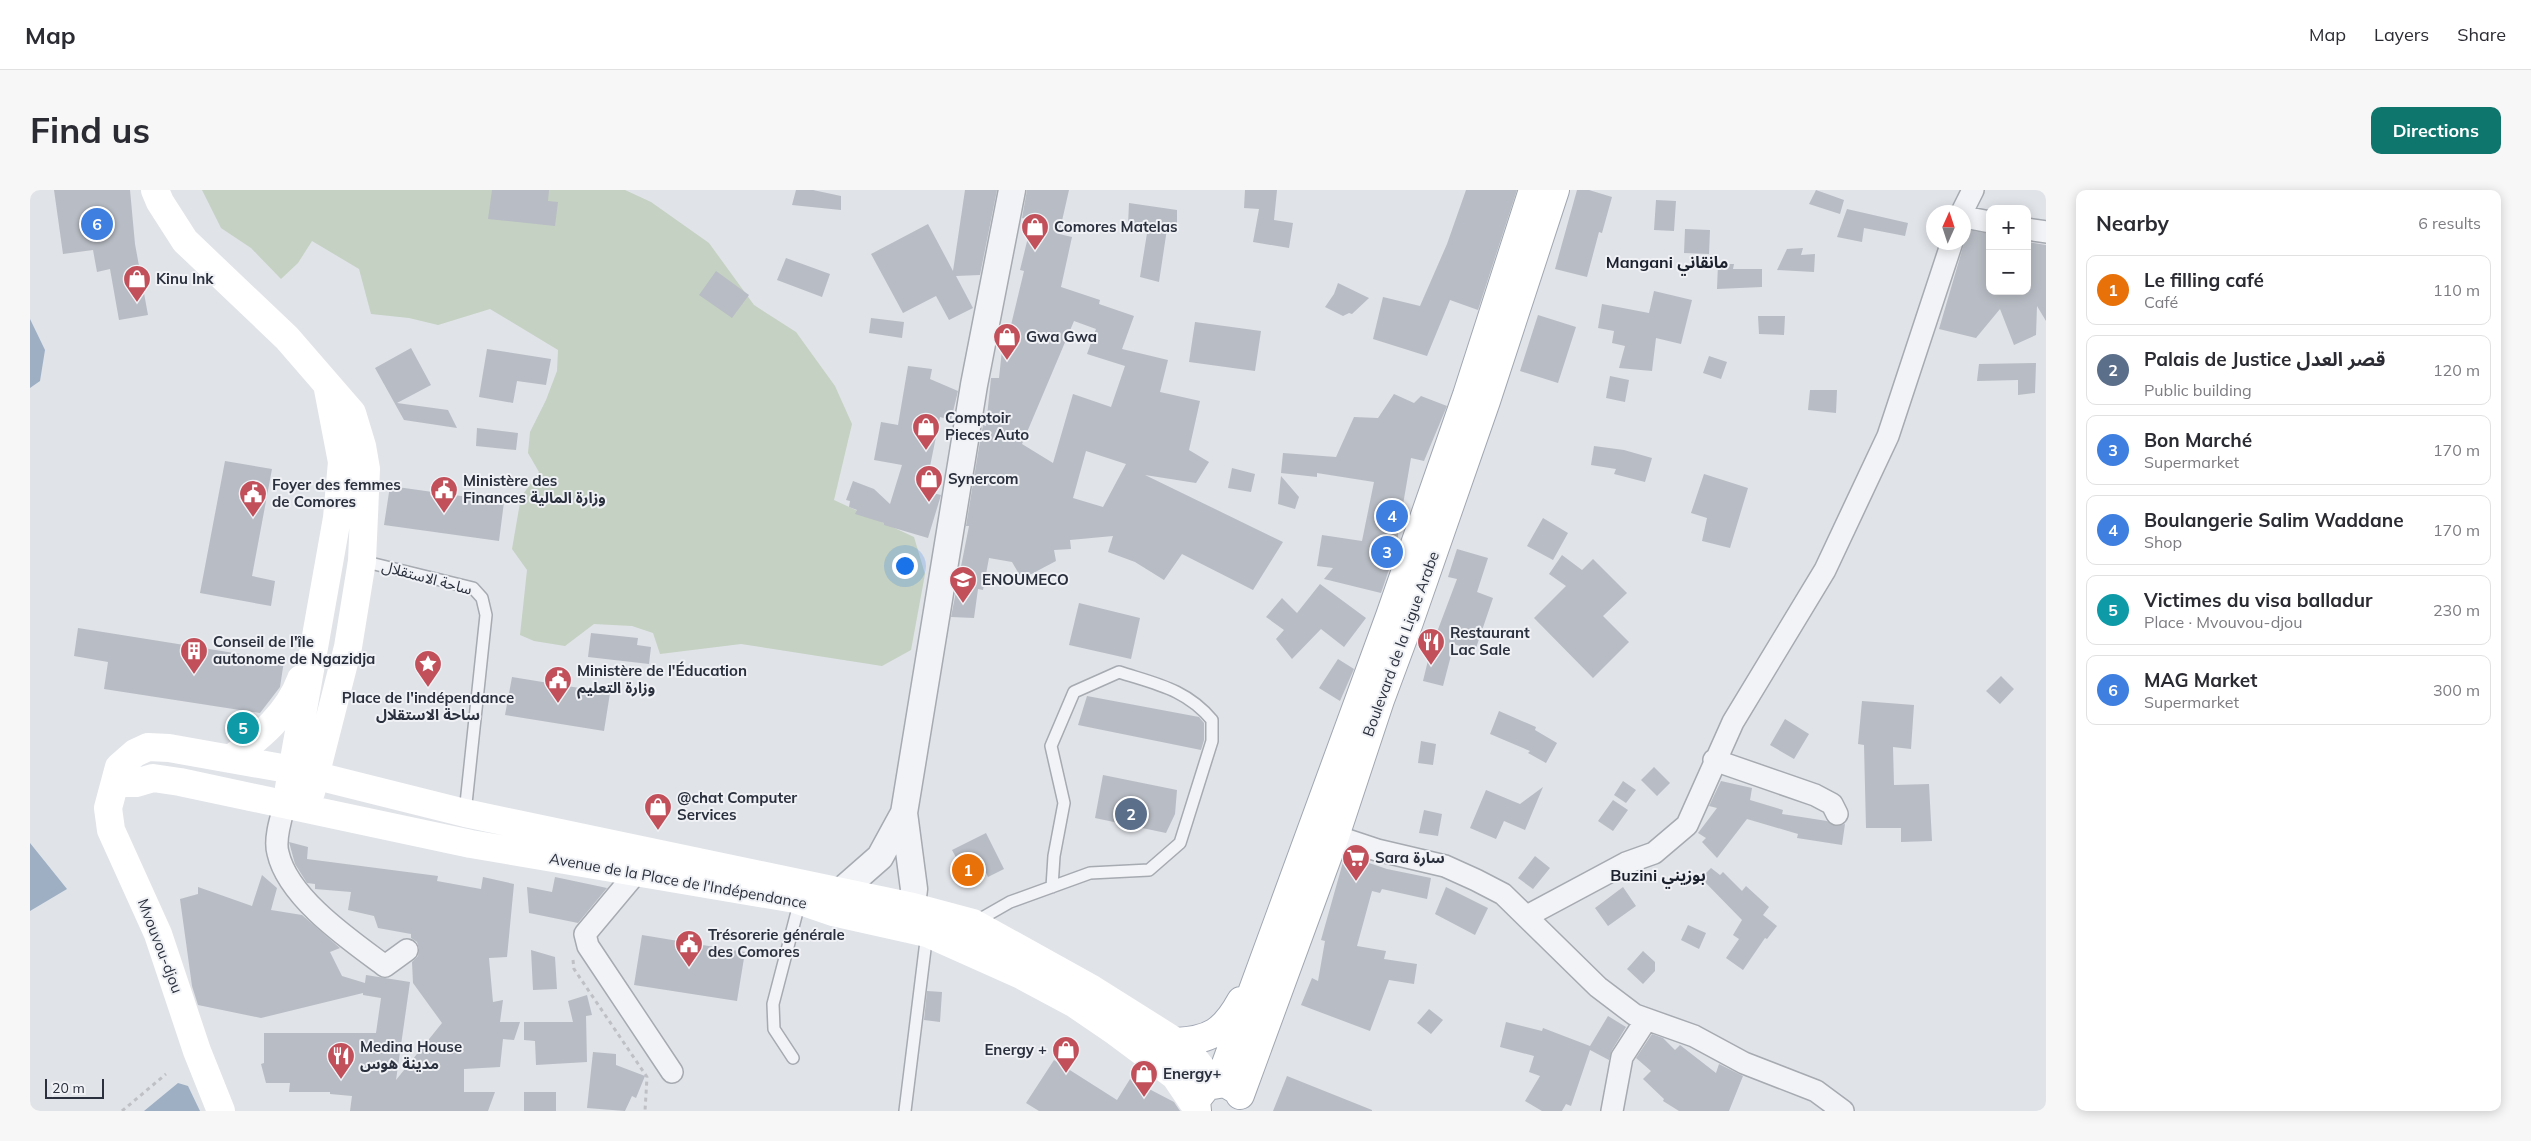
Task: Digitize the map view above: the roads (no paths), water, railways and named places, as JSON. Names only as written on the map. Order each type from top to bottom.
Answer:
[{"type":"main road","points":[[116,783],[136,783],[153,778],[296,806],[305,773],[348,647],[362,561],[366,469],[362,446],[352,413],[327,388],[287,338],[185,241],[160,202],[155,190]]},
{"type":"main road","name":"Boulevard de la Ligue Arabe","points":[[1229,1093],[1262,963],[1324,832],[1380,700],[1400,619],[1477,398],[1535,208],[1555,190]]},
{"type":"main road","points":[[305,773],[314,645],[337,518],[342,462],[327,388]]},
{"type":"main road","points":[[232,758],[258,738],[290,703],[314,645]]},
{"type":"main road","name":"Mvouvou-djou","points":[[221,1111],[197,1051],[158,934],[110,830],[108,808],[110,794],[116,783],[119,767],[126,759],[148,747],[169,748],[232,758],[305,773]]},
{"type":"main road","name":"Avenue de la Place de l'Indépendance","points":[[305,773],[465,813],[639,861],[795,899],[836,902]]},
{"type":"main road","name":"Avenue de la Place de l'Indépendance","points":[[296,806],[472,844],[639,861],[836,902],[917,923],[1075,1004],[1175,1076],[1196,1109]]},
{"type":"main road","name":"Boulevard de la Ligue Arabe","points":[[1229,1093],[1324,832]]},
{"type":"main road","name":"Avenue de la Place de l'Indépendance","points":[[917,923],[974,923],[1092,989],[1176,1042],[1229,1093]]},
{"type":"main road","points":[[1176,1042],[1206,1038],[1223,1027],[1235,1012],[1262,963]]},
{"type":"main road","points":[[1196,1109],[1199,1094],[1229,1093]]},
{"type":"street","points":[[917,923],[904,813],[966,433],[1012,190]]},
{"type":"street","points":[[1966,205],[1973,190]]},
{"type":"street","points":[[1971,218],[1986,221]]},
{"type":"street","points":[[2031,229],[2046,232]]},
{"type":"street","points":[[1527,916],[1626,863],[1654,853],[1687,825],[1714,760],[1733,722],[1825,570],[1888,436],[1949,250]]},
{"type":"street","points":[[1714,760],[1815,794],[1832,804],[1837,814]]},
{"type":"street","points":[[296,806],[280,823],[277,853],[293,884],[326,922],[385,966],[407,950]]},
{"type":"street","points":[[836,902],[880,857],[904,813]]},
{"type":"street","points":[[1324,832],[1377,850],[1459,871],[1503,894],[1598,987],[1620,1005],[1646,1020],[1694,1036],[1744,1063],[1810,1088],[1843,1111]]},
{"type":"street","points":[[639,861],[585,934],[588,946],[672,1072]]},
{"type":"street","points":[[1612,1111],[1622,1057],[1646,1020]]},
{"type":"lane","name":"ساحة الاستقلال","points":[[362,561],[473,588],[482,598],[486,615],[465,813]]},
{"type":"lane","points":[[974,923],[1010,902],[1052,887],[1090,873],[1149,870],[1180,843],[1212,741],[1212,720],[1205,711],[1176,690],[1119,672],[1074,692],[1051,746],[1064,803],[1054,856],[1052,887]]},
{"type":"lane","points":[[793,1058],[774,1028],[773,1004],[798,908],[795,899]]},
{"type":"lane","points":[[905,1111],[917,923]]},
{"type":"water","points":[[30,319],[45,350],[40,381],[30,388]]},
{"type":"water","points":[[30,843],[67,889],[30,911]]},
{"type":"water","points":[[178,1083],[188,1086],[200,1111],[144,1111]]},
{"type":"place","name":"MAG Market","points":[[97,224]]},
{"type":"place","name":"Comores Matelas","points":[[1035,251]]},
{"type":"place","name":"Kinu Ink","points":[[137,303]]},
{"type":"place","name":"Gwa Gwa","points":[[1007,361]]},
{"type":"place","name":"Comptoir Pieces Auto","points":[[926,451]]},
{"type":"place","name":"Synercom","points":[[929,503]]},
{"type":"place","name":"Ministère des Finances وزارة المالية","points":[[444,514]]},
{"type":"place","name":"Boulangerie Salim Waddane","points":[[1392,516]]},
{"type":"place","name":"Foyer des femmes de Comores","points":[[253,518]]},
{"type":"place","name":"Bon Marché","points":[[1387,552]]},
{"type":"place","name":"ENOUMECO","points":[[963,604]]},
{"type":"place","name":"Restaurant Lac Sale","points":[[1431,666]]},
{"type":"place","name":"Conseil de l'île autonome de Ngazidja","points":[[194,675]]},
{"type":"place","name":"Place de l'indépendance ساحة الاستقلال","points":[[428,688]]},
{"type":"place","name":"Ministère de l'Éducation وزارة التعليم","points":[[558,704]]},
{"type":"place","name":"Victimes du visa balladur","points":[[243,728]]},
{"type":"place","name":"Palais de Justice قصر العدل","points":[[1131,814]]},
{"type":"place","name":"@chat Computer Services","points":[[658,831]]},
{"type":"place","name":"Le filling café","points":[[968,870]]},
{"type":"place","name":"Sara سارة","points":[[1356,882]]},
{"type":"place","name":"Trésorerie générale des Comores","points":[[689,968]]},
{"type":"place","name":"Energy +","points":[[1066,1074]]},
{"type":"place","name":"Medina House مدينة هوس","points":[[341,1080]]},
{"type":"place","name":"Energy+","points":[[1144,1098]]},
{"type":"district","name":"Mangani مانقاني","points":[[1667,262]]},
{"type":"district","name":"Buzini بوزيني","points":[[1658,875]]}]
